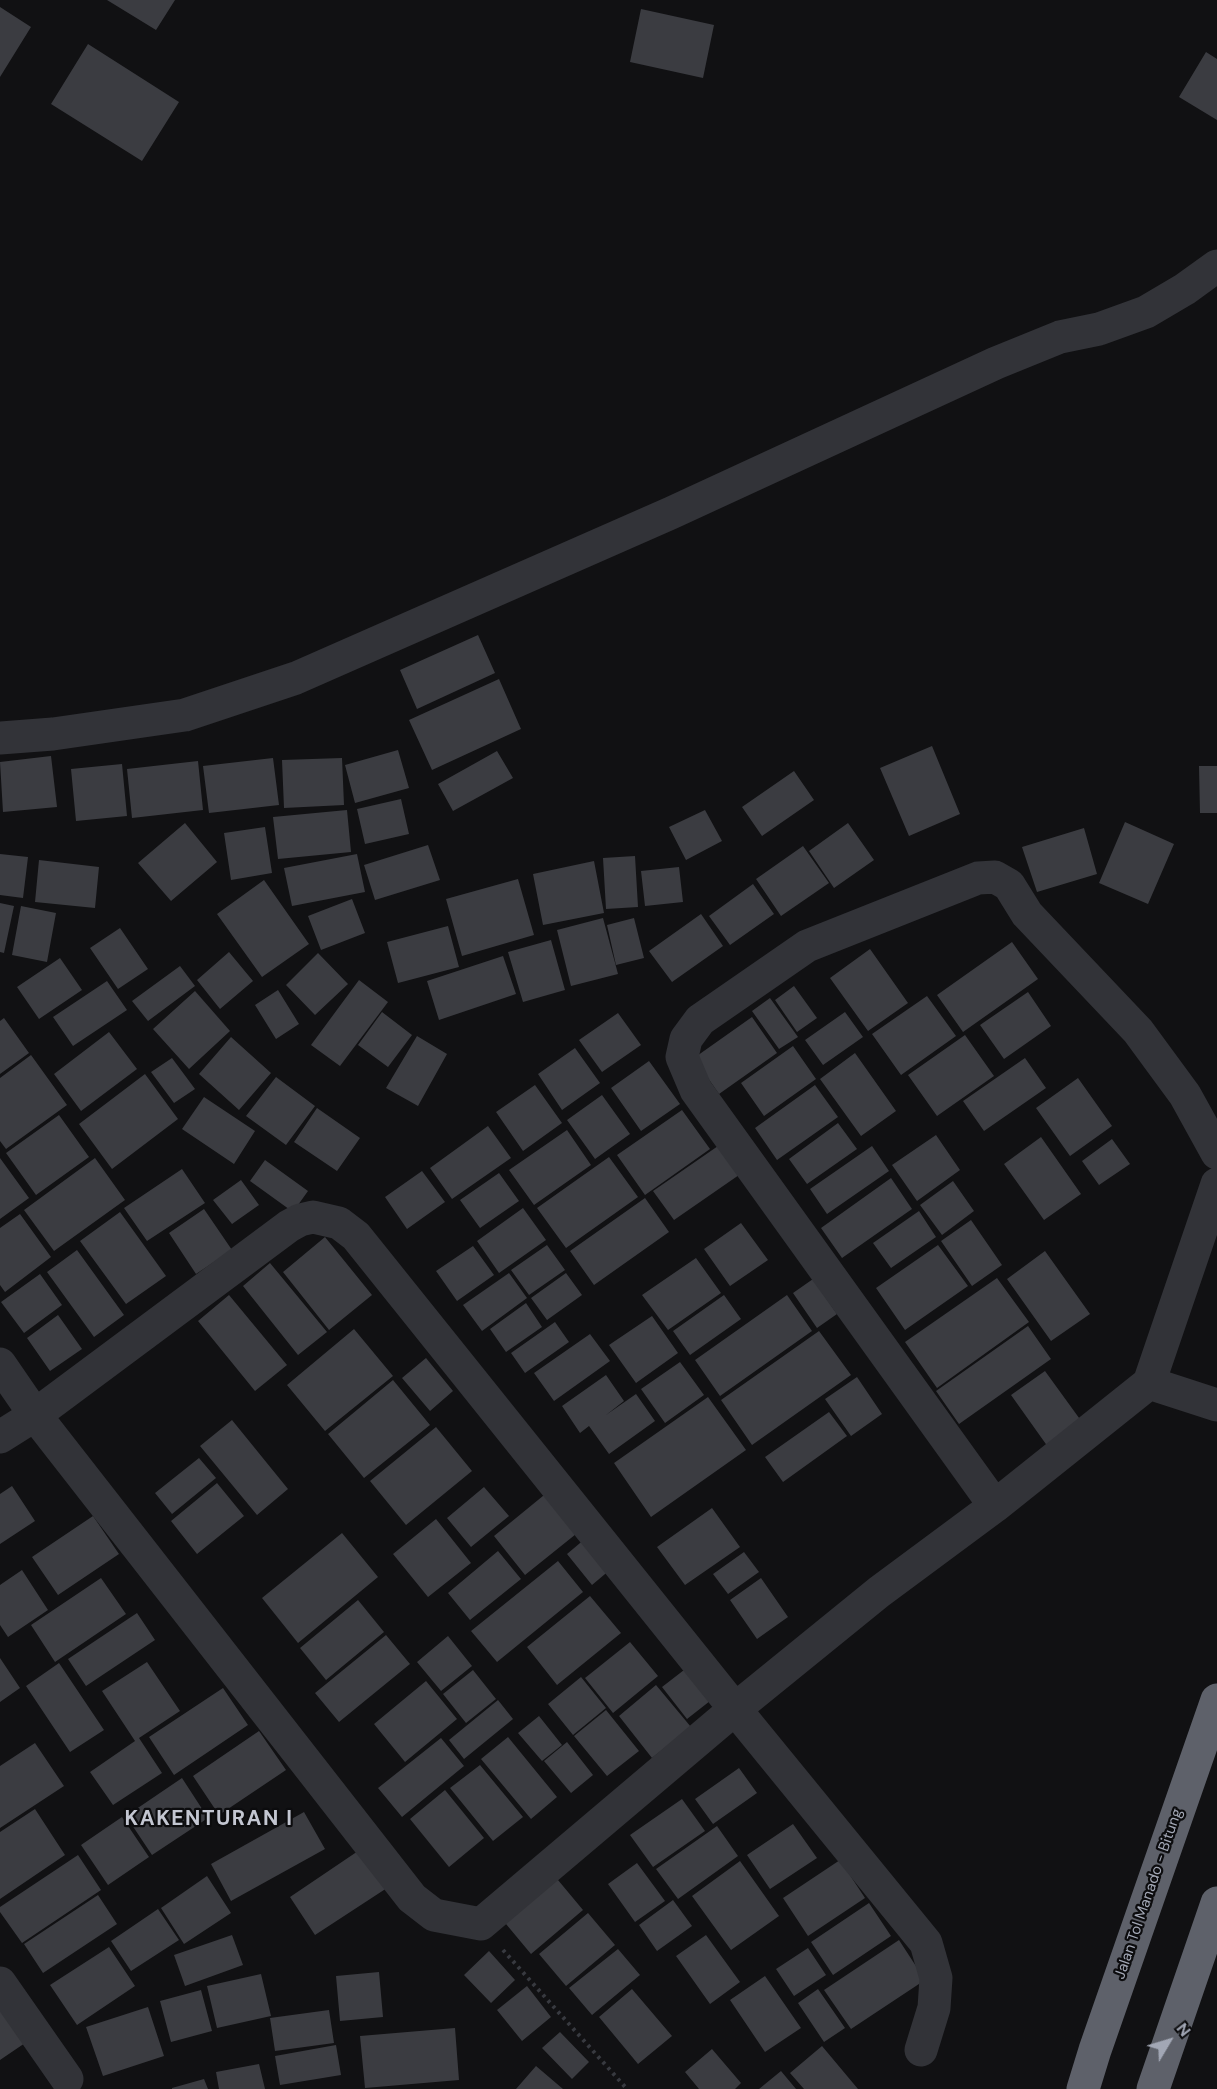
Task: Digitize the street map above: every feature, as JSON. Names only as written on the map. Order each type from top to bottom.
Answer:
[{"type":"highway","name":"Jalan Tol Manado - Bitung","points":[[1083,2089],[1217,1700]]},
{"type":"highway","points":[[1153,2089],[1217,1903]]},
{"type":"street","points":[[0,738],[53,734],[185,715],[296,678],[671,513],[996,363],[1060,337],[1099,329],[1146,312],[1185,289],[1217,266]]},
{"type":"street","points":[[994,1506],[696,1090],[682,1057],[686,1039],[700,1020],[807,946],[978,878],[995,877],[1009,885],[1027,914],[1138,1031],[1185,1095],[1217,1153]]},
{"type":"street","points":[[0,1364],[35,1415],[412,1898],[434,1915],[481,1924],[735,1709],[879,1592],[994,1506],[1149,1383],[1217,1184]]},
{"type":"street","points":[[0,1437],[35,1415],[289,1226],[313,1217],[339,1223],[356,1236],[735,1709],[926,1943],[936,1978],[934,2008],[921,2050]]},
{"type":"street","points":[[1149,1383],[1217,1405]]},
{"type":"street","points":[[0,1983],[67,2079]]},
{"type":"path","points":[[481,1924],[627,2089]]},
{"type":"building","points":[[107,0],[175,0],[156,30]]},
{"type":"building","points":[[0,7],[31,27],[0,77]]},
{"type":"building","points":[[641,9],[714,25],[703,78],[630,62]]},
{"type":"building","points":[[88,44],[179,102],[142,161],[51,104]]},
{"type":"building","points":[[1206,52],[1217,59],[1217,120],[1179,97]]},
{"type":"building","points":[[478,635],[495,673],[417,709],[400,670]]},
{"type":"building","points":[[499,679],[521,729],[432,770],[409,720]]},
{"type":"building","points":[[932,746],[960,814],[909,836],[880,768]]},
{"type":"building","points":[[398,750],[409,788],[355,803],[345,765]]},
{"type":"building","points":[[497,751],[513,778],[453,811],[438,784]]},
{"type":"building","points":[[51,756],[57,807],[3,812],[0,762]]},
{"type":"building","points":[[273,758],[279,805],[209,813],[203,766]]},
{"type":"building","points":[[342,758],[344,805],[284,808],[282,760]]},
{"type":"building","points":[[198,761],[203,810],[132,818],[127,769]]},
{"type":"building","points":[[122,764],[127,816],[76,821],[71,769]]},
{"type":"building","points":[[1199,766],[1217,766],[1217,813],[1200,813]]},
{"type":"building","points":[[794,771],[814,800],[762,836],[742,807]]},
{"type":"building","points":[[401,799],[409,834],[365,844],[357,809]]},
{"type":"building","points":[[347,810],[351,852],[278,859],[273,817]]},
{"type":"building","points":[[705,810],[722,841],[686,860],[669,827]]},
{"type":"building","points":[[1125,822],[1174,844],[1148,904],[1099,883]]},
{"type":"building","points":[[185,823],[217,862],[171,901],[138,863]]},
{"type":"building","points":[[848,823],[874,860],[834,888],[809,851]]},
{"type":"building","points":[[265,827],[272,873],[231,880],[224,833]]},
{"type":"building","points":[[1084,828],[1097,874],[1037,892],[1022,847]]},
{"type":"building","points":[[428,845],[440,880],[375,900],[364,865]]},
{"type":"building","points":[[803,846],[829,883],[781,916],[756,879]]},
{"type":"building","points":[[0,854],[28,857],[23,898],[0,895]]},
{"type":"building","points":[[357,854],[365,892],[292,906],[284,868]]},
{"type":"building","points":[[635,856],[638,907],[606,909],[603,858]]},
{"type":"building","points":[[39,860],[99,867],[95,908],[35,902]]},
{"type":"building","points":[[594,861],[604,913],[543,925],[533,874]]},
{"type":"building","points":[[679,867],[683,902],[645,906],[641,871]]},
{"type":"building","points":[[518,879],[534,935],[462,956],[446,899]]},
{"type":"building","points":[[264,880],[309,944],[262,977],[217,914]]},
{"type":"building","points":[[753,884],[774,914],[730,945],[709,916]]},
{"type":"building","points":[[352,899],[365,933],[321,950],[308,916]]},
{"type":"building","points":[[0,903],[14,906],[4,953],[0,952]]},
{"type":"building","points":[[21,906],[56,913],[47,962],[12,955]]},
{"type":"building","points":[[701,914],[723,946],[672,982],[649,951]]},
{"type":"building","points":[[603,918],[618,974],[571,986],[557,930]]},
{"type":"building","points":[[634,918],[644,958],[616,965],[607,925]]},
{"type":"building","points":[[448,926],[459,967],[398,983],[387,942]]},
{"type":"building","points":[[120,928],[148,969],[118,989],[90,948]]},
{"type":"building","points":[[551,940],[565,990],[523,1002],[508,952]]},
{"type":"building","points":[[1012,942],[1038,979],[963,1032],[937,995]]},
{"type":"building","points":[[870,949],[908,1003],[868,1031],[830,978]]},
{"type":"building","points":[[229,952],[253,981],[220,1009],[197,980]]},
{"type":"building","points":[[318,953],[348,984],[315,1015],[286,985]]},
{"type":"building","points":[[503,956],[516,994],[439,1020],[427,981]]},
{"type":"building","points":[[60,958],[82,990],[39,1019],[17,987]]},
{"type":"building","points":[[180,966],[195,986],[148,1021],[132,1001]]},
{"type":"building","points":[[359,980],[388,1002],[340,1066],[311,1045]]},
{"type":"building","points":[[107,981],[127,1010],[73,1046],[53,1017]]},
{"type":"building","points":[[794,986],[817,1018],[797,1032],[775,1000]]},
{"type":"building","points":[[278,990],[299,1024],[276,1039],[255,1005]]},
{"type":"building","points":[[195,991],[230,1031],[189,1069],[153,1029]]},
{"type":"building","points":[[1028,992],[1051,1026],[1004,1059],[980,1025]]},
{"type":"building","points":[[927,996],[956,1036],[901,1075],[872,1034]]},
{"type":"building","points":[[770,998],[798,1037],[779,1049],[752,1011]]},
{"type":"building","points":[[382,1012],[412,1035],[388,1067],[358,1045]]},
{"type":"building","points":[[845,1012],[863,1037],[823,1065],[805,1040]]},
{"type":"building","points":[[618,1013],[641,1045],[602,1072],[579,1040]]},
{"type":"building","points":[[752,1017],[777,1053],[719,1094],[694,1058]]},
{"type":"building","points":[[4,1018],[29,1053],[0,1074],[0,1021]]},
{"type":"building","points":[[109,1032],[137,1069],[81,1111],[54,1074]]},
{"type":"building","points":[[965,1035],[994,1076],[937,1116],[908,1075]]},
{"type":"building","points":[[417,1036],[447,1054],[418,1106],[386,1088]]},
{"type":"building","points":[[231,1037],[271,1073],[239,1110],[199,1074]]},
{"type":"building","points":[[793,1046],[816,1079],[764,1116],[741,1083]]},
{"type":"building","points":[[575,1048],[600,1083],[562,1110],[538,1074]]},
{"type":"building","points":[[855,1053],[896,1111],[861,1136],[820,1079]]},
{"type":"building","points":[[31,1055],[67,1105],[6,1149],[0,1141],[0,1078]]},
{"type":"building","points":[[172,1058],[195,1089],[174,1103],[151,1072]]},
{"type":"building","points":[[1025,1058],[1046,1088],[984,1131],[963,1101]]},
{"type":"building","points":[[649,1061],[680,1104],[641,1131],[611,1088]]},
{"type":"building","points":[[145,1074],[178,1119],[112,1169],[79,1124]]},
{"type":"building","points":[[276,1077],[315,1106],[286,1145],[246,1116]]},
{"type":"building","points":[[1078,1078],[1112,1126],[1070,1156],[1036,1108]]},
{"type":"building","points":[[535,1085],[562,1123],[523,1151],[496,1112]]},
{"type":"building","points":[[815,1085],[838,1117],[777,1160],[755,1128]]},
{"type":"building","points":[[602,1095],[630,1134],[595,1159],[567,1120]]},
{"type":"building","points":[[204,1097],[255,1131],[234,1164],[182,1129]]},
{"type":"building","points":[[317,1108],[360,1138],[337,1171],[294,1142]]},
{"type":"building","points":[[682,1110],[710,1149],[645,1195],[617,1155]]},
{"type":"building","points":[[59,1115],[89,1157],[36,1195],[6,1153]]},
{"type":"building","points":[[838,1123],[857,1149],[807,1184],[789,1159]]},
{"type":"building","points":[[488,1126],[511,1158],[452,1199],[430,1168]]},
{"type":"building","points":[[567,1130],[591,1165],[534,1205],[509,1170]]},
{"type":"building","points":[[936,1135],[960,1170],[917,1201],[892,1165]]},
{"type":"building","points":[[1041,1137],[1081,1194],[1044,1220],[1004,1164]]},
{"type":"building","points":[[1112,1139],[1130,1164],[1099,1185],[1082,1161]]},
{"type":"building","points":[[718,1146],[739,1175],[674,1220],[653,1191]]},
{"type":"building","points":[[872,1146],[889,1171],[827,1214],[810,1189]]},
{"type":"building","points":[[609,1157],[638,1197],[566,1248],[537,1208]]},
{"type":"building","points":[[0,1158],[29,1198],[0,1219]]},
{"type":"building","points":[[95,1158],[125,1200],[54,1251],[24,1210]]},
{"type":"building","points":[[265,1160],[308,1191],[293,1212],[250,1181]]},
{"type":"building","points":[[182,1169],[205,1203],[147,1241],[124,1208]]},
{"type":"building","points":[[422,1171],[445,1202],[407,1229],[385,1197]]},
{"type":"building","points":[[499,1173],[519,1201],[480,1228],[460,1200]]},
{"type":"building","points":[[891,1178],[912,1209],[842,1258],[821,1228]]},
{"type":"building","points":[[241,1180],[259,1205],[232,1224],[213,1200]]},
{"type":"building","points":[[953,1181],[974,1211],[942,1235],[920,1205]]},
{"type":"building","points":[[645,1198],[669,1232],[594,1285],[570,1251]]},
{"type":"building","points":[[523,1208],[546,1240],[499,1273],[477,1241]]},
{"type":"building","points":[[204,1209],[232,1250],[196,1274],[169,1233]]},
{"type":"building","points":[[919,1211],[936,1237],[891,1268],[873,1243]]},
{"type":"building","points":[[120,1212],[166,1276],[126,1304],[80,1241]]},
{"type":"building","points":[[20,1214],[51,1257],[5,1292],[0,1285],[0,1228]]},
{"type":"building","points":[[971,1220],[1002,1265],[972,1286],[941,1241]]},
{"type":"building","points":[[741,1223],[768,1260],[730,1286],[704,1249]]},
{"type":"building","points":[[325,1237],[372,1295],[329,1330],[283,1272]]},
{"type":"building","points":[[547,1245],[565,1270],[529,1295],[511,1270]]},
{"type":"building","points":[[938,1245],[968,1286],[905,1330],[876,1288]]},
{"type":"building","points":[[473,1246],[494,1275],[457,1301],[436,1271]]},
{"type":"building","points":[[77,1250],[124,1315],[94,1337],[47,1272]]},
{"type":"building","points":[[1045,1251],[1090,1314],[1051,1341],[1007,1279]]},
{"type":"building","points":[[696,1258],[721,1293],[668,1330],[642,1295]]},
{"type":"building","points":[[270,1263],[327,1332],[298,1355],[243,1286]]},
{"type":"building","points":[[509,1273],[527,1298],[482,1331],[463,1305]]},
{"type":"building","points":[[566,1273],[582,1295],[547,1320],[531,1298]]},
{"type":"building","points":[[40,1274],[62,1305],[24,1333],[1,1302]]},
{"type":"building","points":[[997,1278],[1029,1322],[937,1388],[905,1342]]},
{"type":"building","points":[[813,1279],[837,1314],[817,1328],[793,1293]]},
{"type":"building","points":[[229,1295],[287,1365],[255,1391],[198,1321]]},
{"type":"building","points":[[724,1295],[741,1319],[690,1355],[673,1331]]},
{"type":"building","points":[[787,1295],[812,1331],[720,1396],[695,1360]]},
{"type":"building","points":[[526,1303],[542,1327],[506,1352],[490,1329]]},
{"type":"building","points":[[58,1315],[82,1349],[50,1371],[27,1338]]},
{"type":"building","points":[[652,1316],[678,1353],[636,1383],[609,1345]]},
{"type":"building","points":[[555,1322],[569,1342],[525,1373],[511,1353]]},
{"type":"building","points":[[1028,1326],[1051,1359],[959,1424],[936,1391]]},
{"type":"building","points":[[354,1329],[393,1376],[325,1431],[287,1385]]},
{"type":"building","points":[[819,1331],[851,1375],[752,1445],[721,1400]]},
{"type":"building","points":[[590,1334],[610,1361],[554,1401],[534,1373]]},
{"type":"building","points":[[426,1358],[453,1391],[430,1411],[402,1378]]},
{"type":"building","points":[[680,1362],[704,1395],[665,1423],[641,1389]]},
{"type":"building","points":[[1045,1371],[1082,1422],[1048,1447],[1011,1395]]},
{"type":"building","points":[[606,1375],[624,1401],[606,1415],[636,1394],[655,1421],[609,1454],[589,1426],[580,1433],[562,1406]]},
{"type":"building","points":[[857,1377],[882,1414],[851,1436],[825,1399]]},
{"type":"building","points":[[393,1380],[430,1425],[364,1478],[328,1434]]},
{"type":"building","points":[[708,1397],[746,1450],[651,1517],[614,1463]]},
{"type":"building","points":[[829,1412],[847,1436],[783,1482],[765,1457]]},
{"type":"building","points":[[232,1420],[288,1489],[257,1515],[200,1446]]},
{"type":"building","points":[[436,1427],[472,1471],[406,1525],[370,1481]]},
{"type":"building","points":[[199,1458],[216,1478],[172,1514],[155,1493]]},
{"type":"building","points":[[217,1483],[244,1516],[197,1554],[171,1521]]},
{"type":"building","points":[[12,1486],[35,1521],[0,1544],[0,1494]]},
{"type":"building","points":[[484,1487],[509,1516],[471,1547],[447,1518]]},
{"type":"building","points":[[549,1491],[581,1530],[525,1575],[494,1536]]},
{"type":"building","points":[[712,1508],[740,1547],[685,1585],[657,1547]]},
{"type":"building","points":[[93,1516],[119,1554],[58,1595],[32,1557]]},
{"type":"building","points":[[436,1519],[471,1563],[428,1597],[393,1554]]},
{"type":"building","points":[[342,1533],[378,1577],[298,1643],[262,1598]]},
{"type":"building","points":[[586,1538],[611,1569],[592,1585],[567,1554]]},
{"type":"building","points":[[498,1551],[521,1579],[470,1620],[448,1593]]},
{"type":"building","points":[[744,1552],[759,1572],[728,1594],[713,1574]]},
{"type":"building","points":[[558,1561],[583,1592],[497,1662],[471,1631]]},
{"type":"building","points":[[22,1570],[48,1610],[8,1637],[0,1625],[0,1585]]},
{"type":"building","points":[[101,1578],[126,1614],[55,1662],[31,1625]]},
{"type":"building","points":[[761,1578],[788,1617],[757,1639],[730,1600]]},
{"type":"building","points":[[590,1596],[621,1633],[557,1685],[527,1647]]},
{"type":"building","points":[[358,1600],[384,1632],[326,1680],[300,1648]]},
{"type":"building","points":[[137,1613],[155,1640],[86,1686],[68,1659]]},
{"type":"building","points":[[386,1635],[410,1664],[339,1722],[315,1693]]},
{"type":"building","points":[[448,1636],[472,1666],[441,1691],[417,1662]]},
{"type":"building","points":[[630,1642],[658,1676],[613,1713],[585,1678]]},
{"type":"building","points":[[0,1658],[20,1688],[0,1702]]},
{"type":"building","points":[[147,1662],[180,1711],[139,1738],[162,1773],[113,1805],[90,1772],[135,1741],[102,1691]]},
{"type":"building","points":[[59,1663],[104,1730],[70,1752],[26,1686]]},
{"type":"building","points":[[473,1670],[496,1699],[466,1723],[443,1694]]},
{"type":"building","points":[[684,1670],[710,1701],[687,1719],[662,1687]]},
{"type":"building","points":[[581,1677],[606,1708],[573,1735],[548,1704]]},
{"type":"building","points":[[426,1681],[457,1719],[405,1762],[374,1724]]},
{"type":"building","points":[[656,1685],[691,1727],[652,1758],[619,1716]]},
{"type":"building","points":[[223,1688],[248,1725],[174,1775],[149,1737]]},
{"type":"building","points":[[498,1700],[513,1719],[464,1759],[449,1740]]},
{"type":"building","points":[[606,1710],[639,1751],[607,1776],[574,1736]]},
{"type":"building","points":[[539,1716],[562,1745],[542,1761],[518,1733]]},
{"type":"building","points":[[259,1731],[286,1770],[219,1815],[193,1776]]},
{"type":"building","points":[[508,1737],[557,1797],[531,1819],[481,1759]]},
{"type":"building","points":[[441,1738],[464,1766],[402,1817],[378,1788]]},
{"type":"building","points":[[567,1742],[593,1775],[571,1793],[544,1761]]},
{"type":"building","points":[[35,1743],[64,1786],[0,1828],[0,1766]]},
{"type":"building","points":[[480,1765],[523,1817],[493,1841],[450,1788]]},
{"type":"building","points":[[739,1768],[757,1793],[713,1824],[695,1799]]},
{"type":"building","points":[[182,1778],[208,1818],[152,1855],[126,1816]]},
{"type":"building","points":[[445,1790],[484,1838],[449,1867],[410,1819]]},
{"type":"building","points":[[682,1799],[705,1831],[653,1867],[630,1835]]},
{"type":"building","points":[[35,1809],[65,1855],[0,1899],[0,1832]]},
{"type":"building","points":[[304,1812],[325,1849],[231,1901],[211,1864]]},
{"type":"building","points":[[122,1817],[149,1857],[108,1885],[81,1845]]},
{"type":"building","points":[[793,1824],[817,1858],[770,1889],[747,1855]]},
{"type":"building","points":[[717,1826],[738,1856],[678,1899],[656,1869]]},
{"type":"building","points":[[364,1847],[390,1886],[315,1935],[290,1897]]},
{"type":"building","points":[[78,1855],[101,1890],[22,1943],[0,1912],[0,1907]]},
{"type":"building","points":[[840,1860],[865,1898],[808,1936],[783,1898]]},
{"type":"building","points":[[740,1861],[779,1916],[731,1950],[692,1896]]},
{"type":"building","points":[[637,1863],[665,1901],[635,1922],[608,1884]]},
{"type":"building","points":[[553,1874],[583,1910],[531,1954],[501,1918]]},
{"type":"building","points":[[207,1876],[231,1913],[184,1944],[161,1908]]},
{"type":"building","points":[[98,1895],[117,1924],[43,1973],[24,1944]]},
{"type":"building","points":[[673,1900],[692,1926],[657,1951],[639,1925]]},
{"type":"building","points":[[869,1903],[891,1936],[833,1975],[811,1942]]},
{"type":"building","points":[[158,1909],[179,1940],[131,1971],[111,1941]]},
{"type":"building","points":[[588,1913],[615,1945],[566,1986],[539,1954]]},
{"type":"building","points":[[232,1935],[243,1965],[185,1986],[174,1955]]},
{"type":"building","points":[[706,1935],[740,1982],[710,2004],[676,1956]]},
{"type":"building","points":[[899,1940],[925,1980],[851,2029],[824,1990]]},
{"type":"building","points":[[109,1947],[135,1986],[77,2025],[50,1985]]},
{"type":"building","points":[[808,1948],[826,1975],[794,1996],[776,1969]]},
{"type":"building","points":[[618,1949],[640,1975],[592,2015],[569,1988]]},
{"type":"building","points":[[489,1951],[515,1980],[491,2003],[464,1975]]},
{"type":"building","points":[[379,1972],[383,2017],[340,2021],[336,1976]]},
{"type":"building","points":[[261,1974],[271,2016],[217,2028],[207,1986]]},
{"type":"building","points":[[765,1976],[801,2028],[765,2052],[730,2000]]},
{"type":"building","points":[[527,1986],[551,2017],[522,2041],[497,2010]]},
{"type":"building","points":[[632,1989],[672,2036],[638,2064],[599,2017]]},
{"type":"building","points":[[818,1989],[845,2028],[824,2042],[798,2003]]},
{"type":"building","points":[[201,1990],[212,2031],[171,2042],[160,2001]]},
{"type":"building","points":[[148,2007],[164,2056],[103,2076],[86,2027]]},
{"type":"building","points":[[0,2008],[28,2041],[0,2060]]},
{"type":"building","points":[[329,2010],[334,2043],[275,2051],[270,2018]]},
{"type":"building","points":[[455,2028],[459,2080],[365,2088],[360,2036]]},
{"type":"building","points":[[560,2032],[589,2062],[572,2079],[542,2048]]},
{"type":"building","points":[[336,2045],[341,2075],[280,2085],[275,2056]]},
{"type":"building","points":[[822,2046],[858,2089],[804,2089],[790,2073]]},
{"type":"building","points":[[712,2049],[741,2083],[735,2089],[699,2089],[685,2072]]},
{"type":"building","points":[[259,2064],[265,2089],[219,2089],[216,2072]]},
{"type":"building","points":[[536,2066],[563,2089],[516,2089]]},
{"type":"building","points":[[781,2071],[796,2089],[759,2089]]},
{"type":"building","points":[[204,2079],[208,2089],[172,2089],[172,2088]]},
{"type":"district","name":"KAKENTURAN I","points":[[209,1819]]}]
